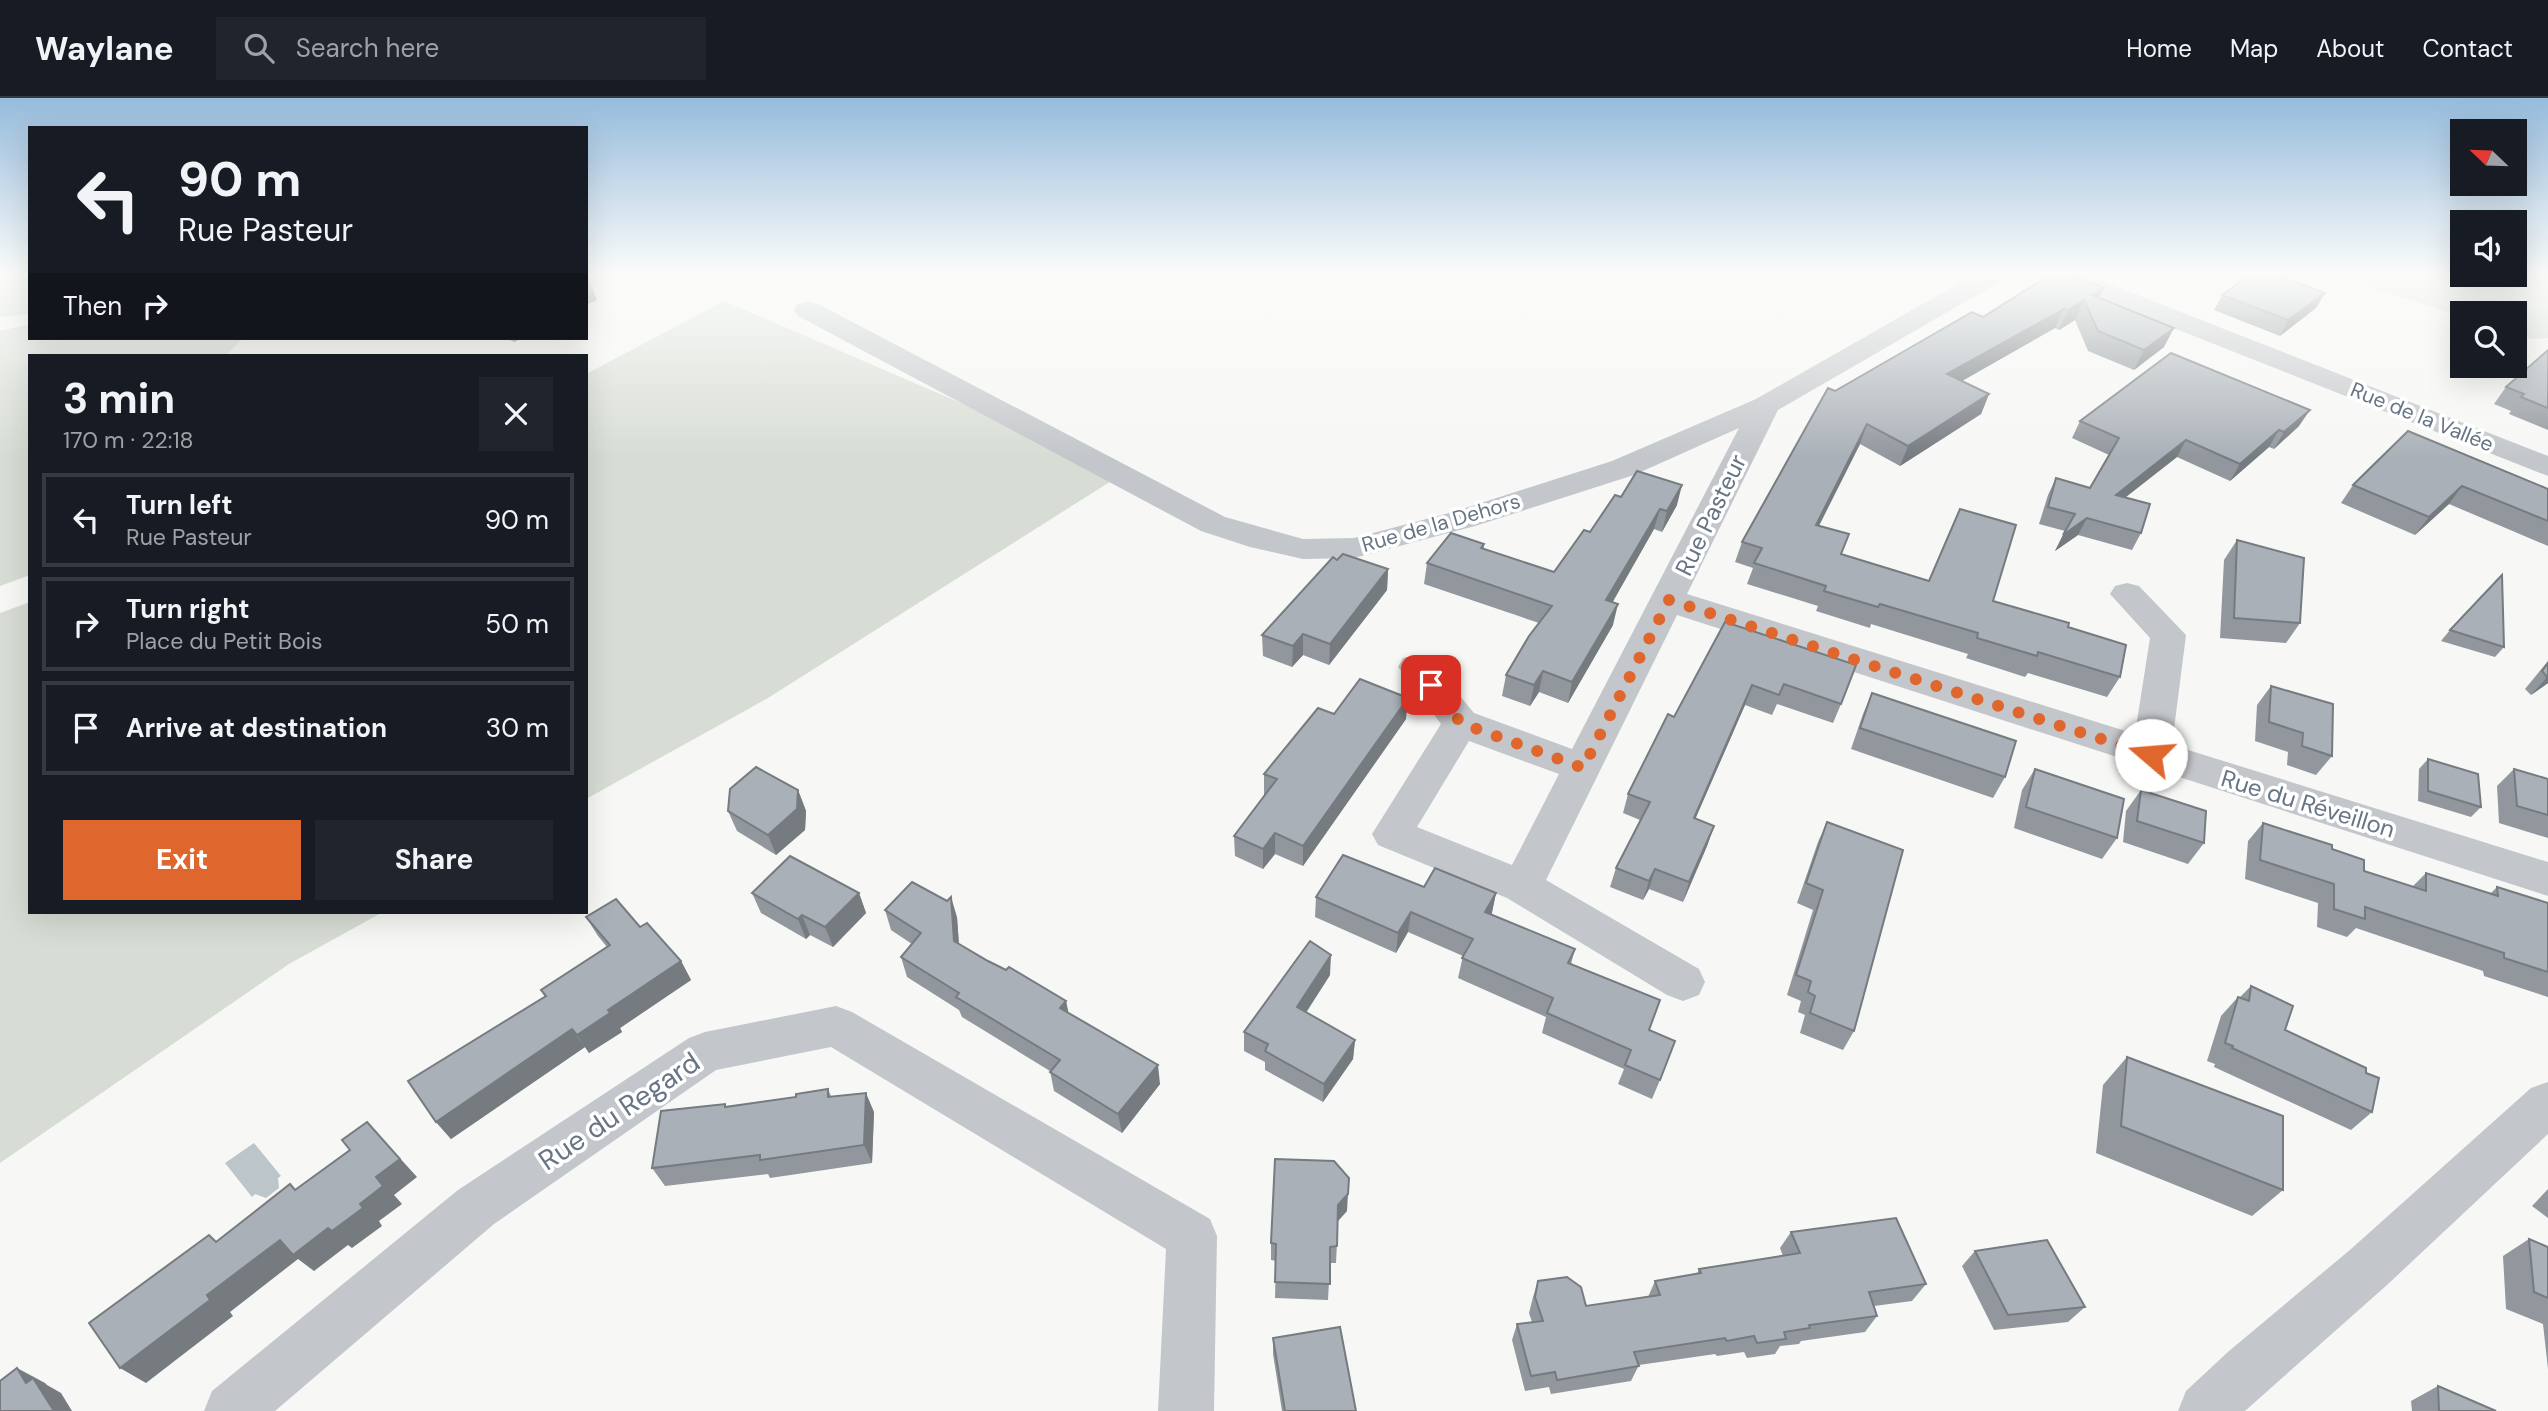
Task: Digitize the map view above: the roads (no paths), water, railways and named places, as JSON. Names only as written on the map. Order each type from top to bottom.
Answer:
[{"type":"street","name":"Rue de la Dehors","points":[[856,335],[1213,524],[1262,540],[1303,549],[1354,548],[1464,519],[1623,468],[1766,405],[1887,335]]},
{"type":"street","name":"Rue de la Vallée","points":[[2216,335],[2548,467]]},
{"type":"street","name":"Rue Pasteur","points":[[1522,886],[1766,405]]},
{"type":"street","points":[[2127,594],[2168,635],[2151,755]]},
{"type":"street","name":"Rue du Réveillon","points":[[1669,600],[2548,879]]},
{"type":"street","points":[[1416,667],[1461,723],[1583,768]]},
{"type":"street","points":[[1461,723],[1392,834],[1522,886],[1683,982]]},
{"type":"street","name":"Rue du Regard","points":[[232,1411],[477,1207],[705,1052],[836,1026],[1192,1236],[1186,1411]]},
{"type":"street","points":[[2206,1411],[2248,1370],[2369,1267],[2548,1103]]}]
